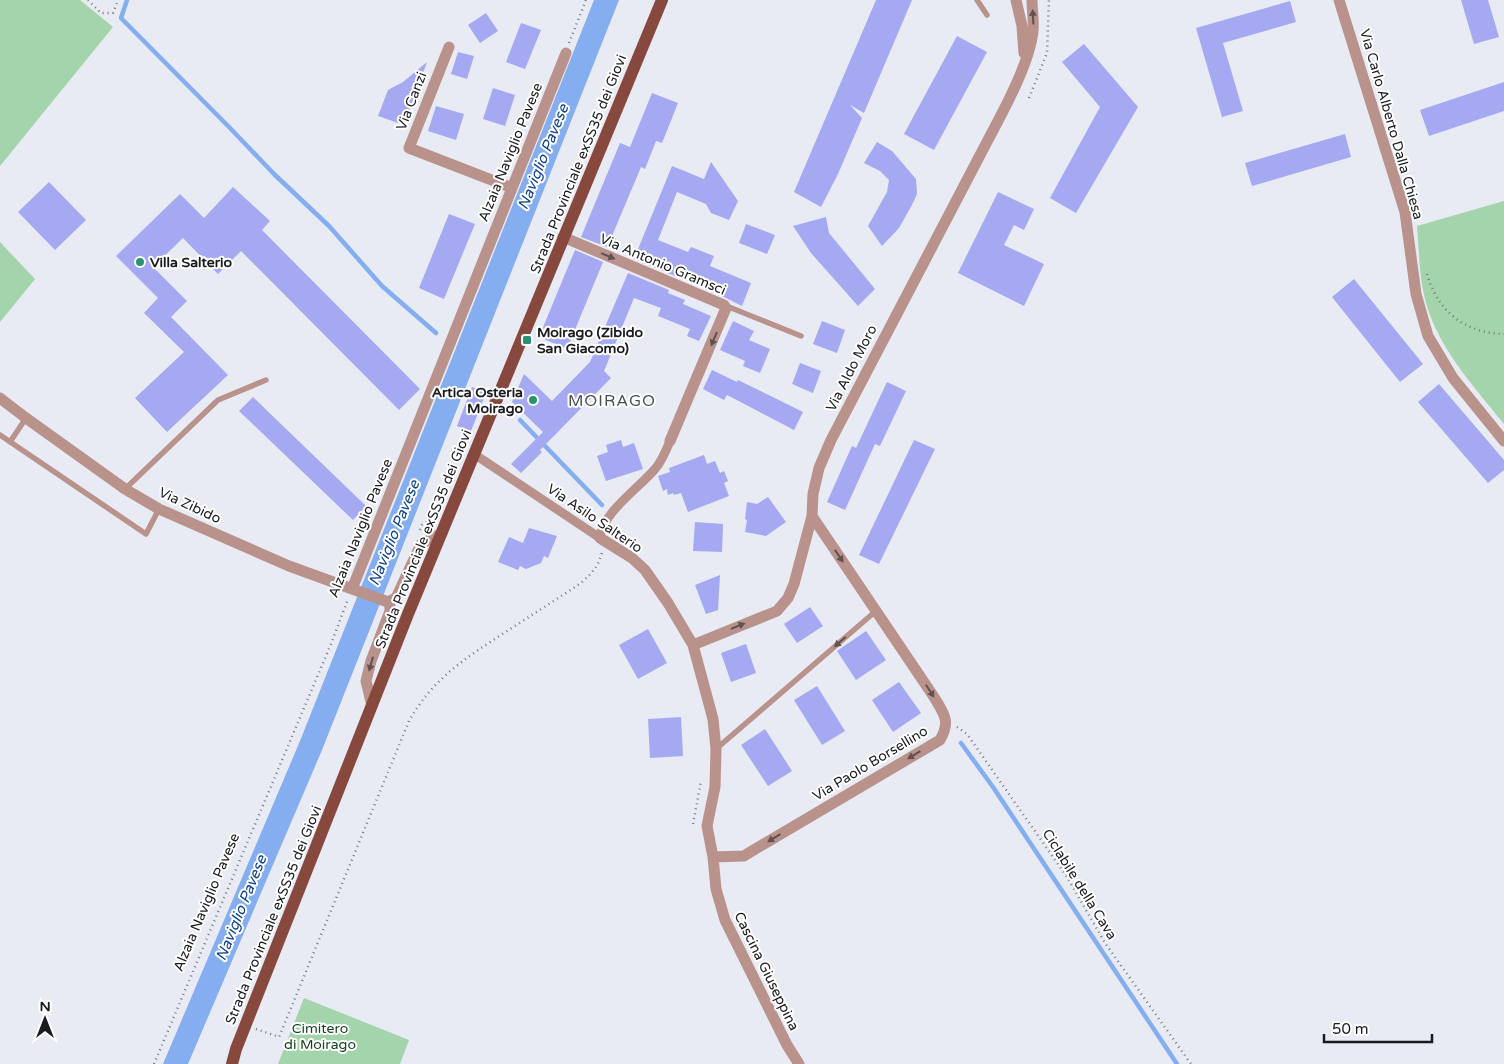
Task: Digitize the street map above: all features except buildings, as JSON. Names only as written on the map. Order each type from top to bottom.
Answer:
[{"type":"main road","name":"Strada Provinciale exSS35 dei Giovi","points":[[232,1064],[236,1049],[372,706],[563,237],[662,0]]},
{"type":"street","name":"Via Aldo Moro","points":[[1016,0],[1024,40],[1022,68]]},
{"type":"street","name":"Via Aldo Moro","points":[[693,645],[776,611],[788,598],[794,584],[812,516],[813,494],[819,468],[831,440],[989,138],[1022,68],[1033,31],[1032,0]]},
{"type":"street","name":"Via Carlo Alberto Dalla Chiesa","points":[[1339,0],[1405,212],[1416,294],[1428,336],[1453,378],[1504,442]]},
{"type":"street","name":"Via Canzi","points":[[449,47],[409,148],[512,188]]},
{"type":"street","name":"Alzaia Naviglio Pavese","points":[[352,589],[566,53]]},
{"type":"street","name":"Via Antonio Gramsci","points":[[563,237],[724,304],[726,308],[663,458],[654,471],[617,507],[601,531],[600,538]]},
{"type":"street","name":"Via Zibido","points":[[0,398],[125,489],[159,509],[290,566],[388,602]]},
{"type":"street","name":"Via Asilo Salterio","points":[[474,454],[632,558],[645,570],[668,603],[693,645],[713,719],[716,749],[715,787],[707,826],[713,858]]},
{"type":"street","points":[[812,516],[934,696],[947,723]]},
{"type":"street","points":[[372,706],[366,681],[371,661],[390,611],[388,602],[396,598],[421,544],[442,533]]},
{"type":"street","name":"Via Paolo Borsellino","points":[[713,858],[744,856],[940,740],[945,732],[947,723]]},
{"type":"street","name":"Cascina Giuseppina","points":[[713,858],[716,889],[725,920],[787,1045],[799,1064]]},
{"type":"lane","points":[[977,0],[988,15]]},
{"type":"lane","points":[[724,304],[801,336]]},
{"type":"lane","points":[[125,489],[218,400],[266,380]]},
{"type":"lane","points":[[10,442],[26,418]]},
{"type":"lane","points":[[0,435],[146,534],[159,509]]},
{"type":"lane","points":[[716,749],[877,610]]},
{"type":"path","points":[[88,0],[100,13],[113,13],[118,0]]},
{"type":"path","points":[[566,53],[586,0]]},
{"type":"path","points":[[1426,267],[1435,294],[1446,310],[1459,322],[1489,334],[1504,334]]},
{"type":"path","points":[[420,532],[422,525],[436,516]]},
{"type":"path","points":[[246,1024],[279,1037],[409,721],[422,700],[444,675],[465,659],[581,583],[593,572],[599,563],[602,552],[600,538]]},
{"type":"path","name":"Alzaia Naviglio Pavese","points":[[154,1064],[331,644],[352,589]]},
{"type":"path","name":"Ciclabile della Cava","points":[[947,723],[952,724],[967,734],[1067,877],[1105,943],[1191,1064]]},
{"type":"path","points":[[693,826],[702,776]]},
{"type":"green space","points":[[0,0],[80,0],[113,27],[0,166]]},
{"type":"green space","points":[[1504,201],[1504,424],[1456,364],[1429,313],[1422,287],[1417,226]]},
{"type":"green space","points":[[0,242],[35,279],[0,322]]},
{"type":"green space","name":"Cimitero di Moirago","points":[[304,998],[409,1040],[400,1064],[278,1064]]},
{"type":"water","name":"Naviglio Pavese","points":[[594,0],[619,0],[322,750],[188,1064],[163,1064],[300,741]]},
{"type":"waterway","points":[[127,0],[121,18],[274,174],[329,226],[382,286],[436,333]]},
{"type":"waterway","points":[[520,420],[602,505]]},
{"type":"waterway","points":[[961,743],[993,787],[1177,1064]]},
{"type":"place","name":"Villa Salterio","points":[[140,262]]},
{"type":"place","name":"Moirago (Zibido San Giacomo)","points":[[527,340]]},
{"type":"place","name":"Artica Osteria Moirago","points":[[533,400]]},
{"type":"district","name":"MOIRAGO","points":[[612,400]]}]
